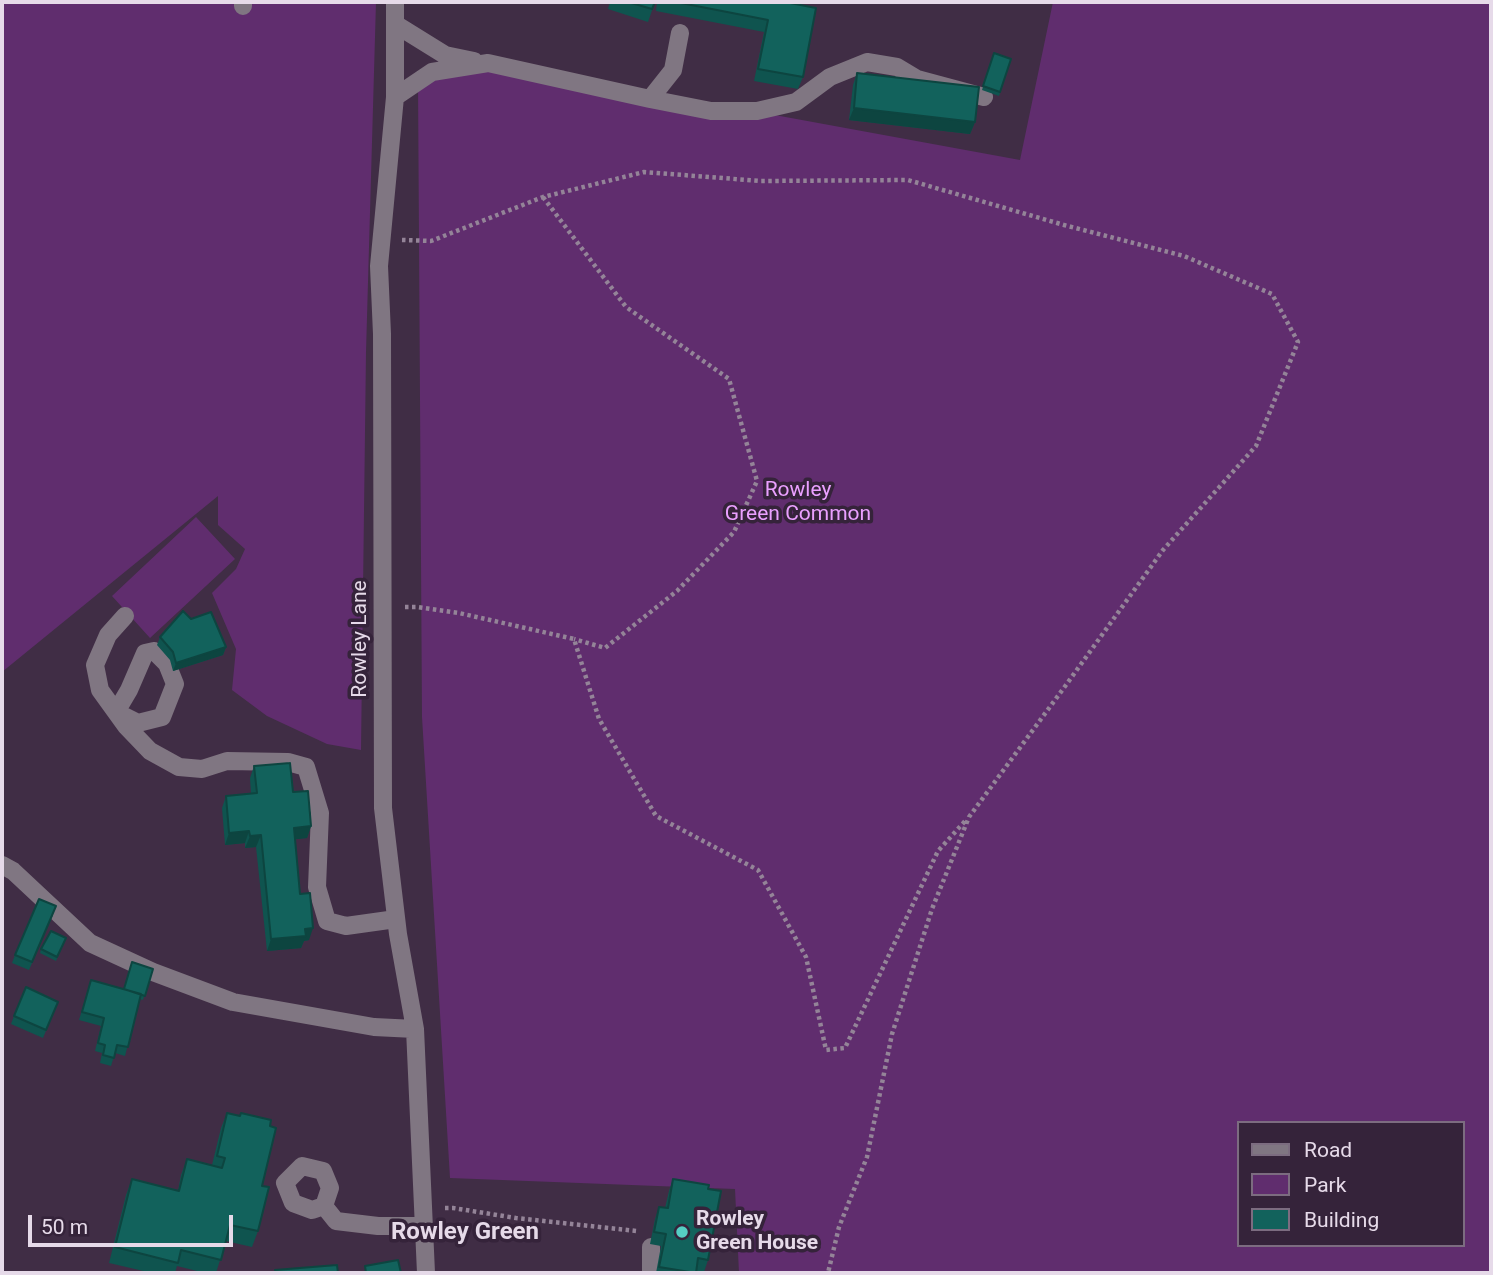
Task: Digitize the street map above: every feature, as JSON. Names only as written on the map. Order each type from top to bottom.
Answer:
[{"type":"street","name":"Rowley Lane","points":[[395,2],[395,97],[379,266],[382,334],[383,808],[396,919],[415,1029],[426,1273]]},
{"type":"street","points":[[395,24],[445,55],[711,111],[757,111],[796,102],[830,77],[867,62],[897,67],[917,79],[985,97]]},
{"type":"street","points":[[650,99],[673,70],[680,33]]},
{"type":"street","points":[[395,97],[432,72],[488,63]]},
{"type":"street","points":[[125,616],[108,635],[95,665],[100,690],[126,726],[150,751],[179,767],[202,769],[227,761],[288,762],[306,767],[320,813],[317,887],[327,921],[346,926],[396,919]]},
{"type":"street","points":[[2,865],[13,871],[90,943],[153,972],[233,1002],[374,1027],[415,1029]]},
{"type":"street","points":[[324,1206],[336,1221],[378,1226],[423,1217]]},
{"type":"street","points":[[651,1247],[651,1273]]},
{"type":"path","points":[[382,239],[432,241],[543,197],[644,172],[761,181],[908,180],[1063,225],[1184,256],[1272,294],[1298,342],[1256,446],[1163,550],[969,817],[938,851],[845,1048],[826,1050],[806,957],[758,870],[656,816],[599,719],[574,639]]},
{"type":"path","points":[[383,607],[417,607],[459,614],[605,648],[677,591],[734,532],[757,481],[729,379],[626,307],[543,197]]},
{"type":"path","points":[[828,1273],[839,1227],[867,1157],[892,1034],[932,909],[969,817]]},
{"type":"path","points":[[423,1217],[453,1208],[647,1231],[646,1244],[651,1247]]},
{"type":"green space","points":[[2,2],[376,2],[366,352],[361,750],[327,744],[267,716],[232,690],[236,649],[212,593],[236,569],[245,549],[218,525],[218,496],[2,672]]},
{"type":"green space","name":"Rowley Green Common","points":[[1053,2],[1491,2],[1491,1273],[739,1273],[735,1189],[450,1178],[422,717],[418,82],[491,63],[1020,160]]},
{"type":"green space","points":[[196,517],[235,559],[150,638],[112,596]]},
{"type":"building","points":[[628,2],[655,2],[652,9]]},
{"type":"building","points":[[676,2],[785,2],[816,8],[803,77],[758,69],[768,20]]},
{"type":"building","points":[[994,53],[1011,59],[1000,92],[983,86]]},
{"type":"building","points":[[857,73],[979,87],[975,122],[854,108]]},
{"type":"building","points":[[183,611],[191,619],[211,612],[226,647],[176,663],[173,652],[160,637]]},
{"type":"building","points":[[290,763],[293,792],[308,791],[311,826],[294,828],[300,894],[310,893],[313,928],[305,929],[306,936],[271,939],[261,835],[250,836],[249,831],[229,833],[226,796],[257,793],[254,766]]},
{"type":"building","points":[[39,899],[56,906],[32,962],[15,955]]},
{"type":"building","points":[[51,931],[66,938],[57,957],[41,949]]},
{"type":"building","points":[[132,962],[153,969],[145,996],[124,989]]},
{"type":"building","points":[[91,980],[141,994],[128,1047],[117,1045],[114,1058],[103,1055],[105,1045],[98,1043],[104,1018],[82,1012]]},
{"type":"building","points":[[26,987],[58,1002],[46,1030],[14,1016]]},
{"type":"building","points":[[227,1113],[240,1116],[241,1113],[271,1120],[270,1126],[276,1128],[262,1186],[269,1187],[258,1231],[230,1225],[221,1260],[181,1250],[178,1263],[115,1247],[132,1179],[179,1191],[187,1159],[222,1168],[225,1158],[217,1156]]},
{"type":"building","name":"Rowley Green House","points":[[673,1179],[709,1185],[708,1189],[721,1191],[708,1260],[698,1258],[696,1273],[659,1267],[666,1234],[654,1232],[659,1207],[668,1208]]},
{"type":"building","points":[[398,1260],[401,1273],[366,1273],[365,1266]]},
{"type":"building","points":[[337,1265],[338,1273],[276,1273],[275,1270]]},
{"type":"place","name":"Rowley Green House","points":[[682,1232]]},
{"type":"district","name":"Rowley Green","points":[[465,1233]]}]
